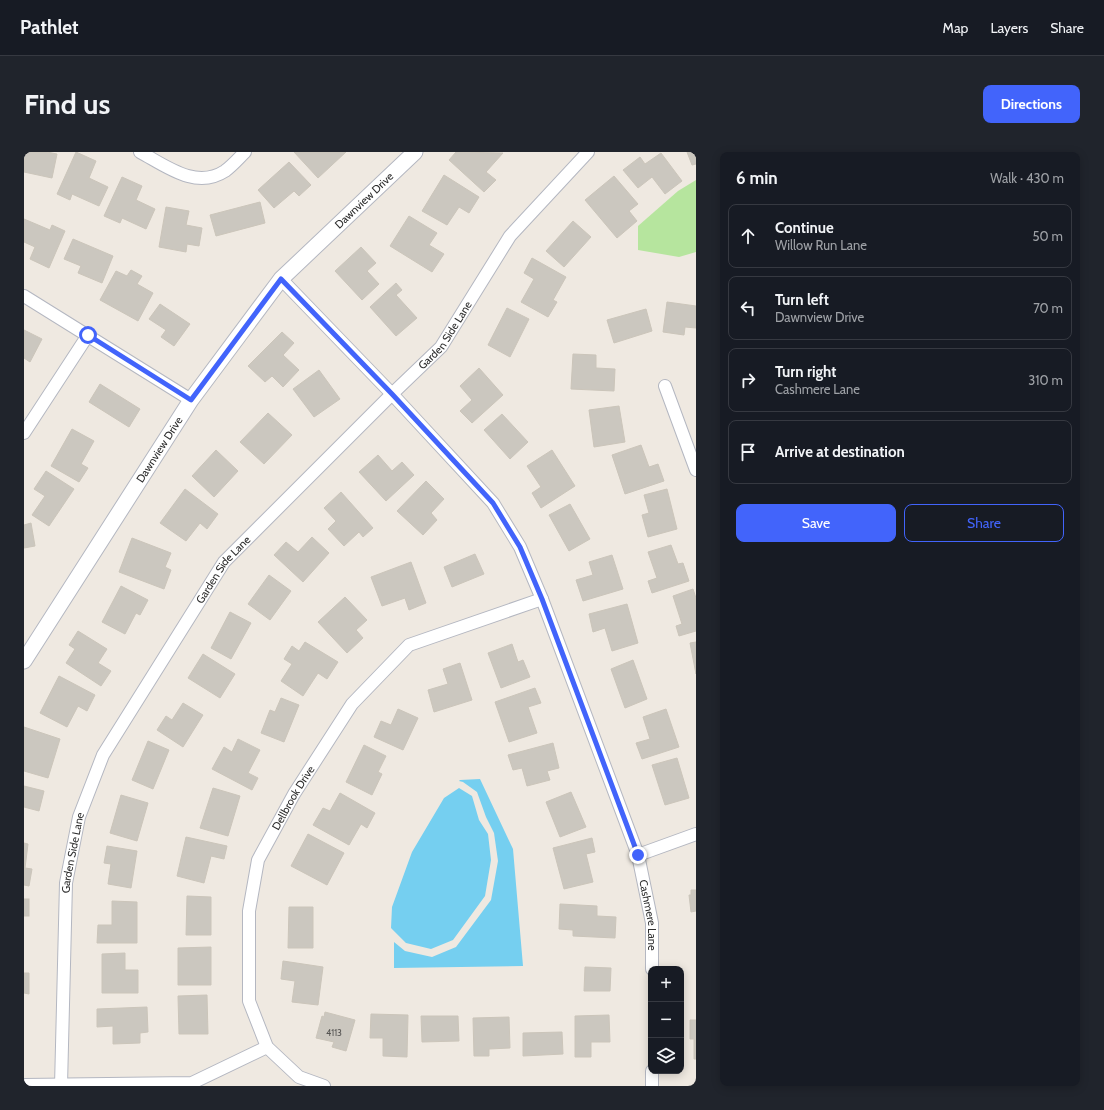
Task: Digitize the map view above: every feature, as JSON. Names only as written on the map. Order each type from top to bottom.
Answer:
[{"type":"street","points":[[140,152],[188,177],[206,179],[225,171],[245,152]]},
{"type":"street","name":"Dawnview Drive","points":[[24,661],[191,400],[281,279],[415,152]]},
{"type":"street","name":"Garden Side Lane","points":[[61,1086],[66,882],[79,818],[104,755],[224,562],[441,347],[510,236],[588,152]]},
{"type":"street","name":"Cashmere Lane","points":[[281,279],[392,394],[493,503],[520,547],[542,599],[638,855],[652,924],[652,966]]},
{"type":"street","points":[[24,296],[191,400]]},
{"type":"street","points":[[24,433],[88,335]]},
{"type":"street","points":[[665,386],[691,442],[696,470]]},
{"type":"street","name":"Dellbrook Drive","points":[[324,1086],[299,1077],[267,1047],[249,1002],[249,911],[258,860],[294,794],[352,704],[409,645],[542,599]]},
{"type":"street","points":[[638,855],[696,834]]},
{"type":"street","points":[[24,1086],[192,1083],[267,1047]]},
{"type":"street","points":[[652,1074],[652,1086]]},
{"type":"green space","points":[[696,180],[696,252],[679,257],[638,250],[638,226],[678,191]]},
{"type":"water","points":[[480,779],[513,849],[523,966],[394,968],[394,942],[405,951],[432,957],[456,947],[491,900],[498,861],[494,833],[486,817],[477,792],[463,782],[459,781]]},
{"type":"water","points":[[459,788],[472,796],[479,820],[488,834],[491,860],[485,896],[453,940],[431,949],[406,943],[391,928],[392,907],[412,852],[444,798]]},
{"type":"building","points":[[24,152],[47,152],[57,154],[52,178],[24,172]]},
{"type":"building","points":[[76,152],[96,161],[89,178],[108,187],[99,206],[72,194],[70,200],[57,194]]},
{"type":"building","points":[[294,152],[346,152],[318,178]]},
{"type":"building","points":[[456,152],[503,153],[486,172],[496,180],[484,192],[449,160]]},
{"type":"building","points":[[687,152],[696,152],[696,164],[692,165]]},
{"type":"building","points":[[661,153],[682,181],[665,194],[652,177],[638,188],[623,170],[640,157],[645,164]]},
{"type":"building","points":[[289,162],[311,185],[299,196],[294,191],[274,208],[258,190]]},
{"type":"building","points":[[444,175],[479,197],[469,213],[459,207],[447,225],[422,211]]},
{"type":"building","points":[[614,176],[638,204],[629,211],[637,221],[617,238],[585,200]]},
{"type":"building","points":[[122,177],[142,186],[136,200],[155,209],[146,229],[122,218],[120,223],[104,216]]},
{"type":"building","points":[[260,202],[265,223],[216,236],[210,215]]},
{"type":"building","points":[[166,207],[189,211],[186,225],[202,228],[199,246],[187,244],[186,252],[159,247]]},
{"type":"building","points":[[409,216],[437,233],[429,245],[444,254],[432,272],[390,246]]},
{"type":"building","points":[[24,219],[50,230],[52,225],[65,231],[49,268],[30,259],[35,247],[24,242]]},
{"type":"building","points":[[573,221],[591,237],[564,267],[546,251]]},
{"type":"building","points":[[73,239],[113,256],[102,283],[78,273],[81,266],[64,259]]},
{"type":"building","points":[[361,247],[376,263],[367,271],[379,284],[362,300],[335,271]]},
{"type":"building","points":[[532,258],[566,277],[553,300],[557,302],[548,317],[521,302],[534,279],[524,273]]},
{"type":"building","points":[[131,270],[142,276],[137,284],[153,293],[138,321],[100,300],[116,271],[127,276]]},
{"type":"building","points":[[396,283],[402,290],[396,295],[417,318],[396,336],[370,307]]},
{"type":"building","points":[[667,302],[696,306],[696,328],[685,327],[684,335],[663,332]]},
{"type":"building","points":[[160,304],[190,324],[174,346],[161,337],[166,330],[149,319]]},
{"type":"building","points":[[507,308],[529,319],[510,357],[488,345]]},
{"type":"building","points":[[646,309],[652,331],[614,343],[607,320]]},
{"type":"building","points":[[24,330],[42,339],[30,362],[24,358]]},
{"type":"building","points":[[282,332],[294,343],[283,355],[299,370],[283,387],[272,376],[265,382],[248,366]]},
{"type":"building","points":[[573,354],[596,355],[596,368],[615,369],[614,391],[571,389]]},
{"type":"building","points":[[479,368],[503,395],[472,423],[460,411],[472,400],[460,386]]},
{"type":"building","points":[[319,370],[340,399],[314,417],[293,389]]},
{"type":"building","points":[[100,384],[140,409],[129,427],[89,402]]},
{"type":"building","points":[[619,406],[625,442],[594,447],[589,410]]},
{"type":"building","points":[[268,413],[292,435],[264,464],[240,442]]},
{"type":"building","points":[[502,414],[528,442],[510,459],[484,430]]},
{"type":"building","points":[[72,429],[94,441],[81,464],[88,468],[79,482],[51,466]]},
{"type":"building","points":[[641,445],[649,467],[658,464],[664,481],[625,494],[612,455]]},
{"type":"building","points":[[216,450],[238,471],[214,497],[192,476]]},
{"type":"building","points":[[552,450],[575,486],[541,508],[532,493],[541,487],[527,466]]},
{"type":"building","points":[[378,455],[392,471],[402,462],[414,475],[386,501],[359,472]]},
{"type":"building","points":[[46,471],[74,489],[49,526],[32,515],[45,496],[34,489]]},
{"type":"building","points":[[426,481],[444,499],[431,513],[437,520],[423,535],[397,511]]},
{"type":"building","points":[[185,489],[218,514],[207,529],[200,523],[186,541],[160,523]]},
{"type":"building","points":[[667,489],[677,529],[648,537],[642,515],[649,513],[644,495]]},
{"type":"building","points":[[341,492],[373,528],[363,537],[359,532],[344,546],[328,529],[336,521],[324,508]]},
{"type":"building","points":[[570,504],[590,539],[569,551],[549,515]]},
{"type":"building","points":[[31,523],[35,546],[24,548],[24,525]]},
{"type":"building","points":[[312,537],[329,553],[303,582],[274,555],[286,542],[298,552]]},
{"type":"building","points":[[132,538],[171,553],[165,567],[171,570],[164,589],[119,572]]},
{"type":"building","points":[[671,545],[678,564],[683,563],[689,581],[652,593],[648,581],[657,578],[648,552]]},
{"type":"building","points":[[475,554],[484,574],[452,587],[444,567]]},
{"type":"building","points":[[612,555],[623,589],[583,601],[576,580],[593,575],[589,562]]},
{"type":"building","points":[[411,562],[426,603],[409,610],[405,598],[382,606],[371,577]]},
{"type":"building","points":[[269,575],[291,591],[270,620],[248,604]]},
{"type":"building","points":[[121,586],[148,600],[140,615],[136,613],[125,634],[102,622]]},
{"type":"building","points":[[693,589],[696,598],[696,631],[679,636],[676,626],[682,624],[673,596]]},
{"type":"building","points":[[345,597],[367,620],[356,630],[363,638],[347,653],[318,622]]},
{"type":"building","points":[[627,604],[638,643],[612,651],[605,628],[593,632],[589,614]]},
{"type":"building","points":[[230,612],[251,623],[231,659],[211,648]]},
{"type":"building","points":[[78,631],[107,649],[98,663],[111,671],[101,686],[66,663],[75,649],[69,645]]},
{"type":"building","points":[[305,642],[338,662],[327,679],[318,673],[303,696],[281,681],[292,664],[284,659],[292,646],[299,651]]},
{"type":"building","points":[[696,642],[696,674],[690,643]]},
{"type":"building","points":[[512,644],[518,662],[523,660],[530,677],[501,688],[488,653]]},
{"type":"building","points":[[203,654],[235,674],[220,698],[188,678]]},
{"type":"building","points":[[633,660],[647,699],[625,708],[611,669]]},
{"type":"building","points":[[460,663],[472,700],[434,712],[428,690],[448,684],[443,669]]},
{"type":"building","points":[[59,676],[95,695],[87,711],[78,706],[67,727],[40,713]]},
{"type":"building","points":[[535,688],[541,703],[528,707],[537,733],[509,742],[495,702]]},
{"type":"building","points":[[281,698],[299,705],[284,742],[261,733],[270,710],[275,712]]},
{"type":"building","points":[[183,703],[203,715],[183,747],[157,730],[166,716],[172,720]]},
{"type":"building","points":[[398,709],[418,718],[403,750],[374,737],[381,721],[391,725]]},
{"type":"building","points":[[666,709],[679,747],[642,759],[636,743],[650,739],[643,717]]},
{"type":"building","points":[[24,727],[60,739],[48,778],[24,771]]},
{"type":"building","points":[[238,739],[260,750],[248,773],[258,778],[252,790],[212,769],[224,747],[232,752]]},
{"type":"building","points":[[148,741],[169,750],[153,789],[132,780]]},
{"type":"building","points":[[553,743],[559,768],[547,771],[550,780],[527,786],[522,768],[513,770],[508,755]]},
{"type":"building","points":[[364,745],[386,756],[378,772],[382,774],[372,795],[346,782]]},
{"type":"building","points":[[677,758],[689,798],[665,805],[652,765]]},
{"type":"building","points":[[24,786],[44,791],[39,811],[24,807]]},
{"type":"building","points":[[213,788],[240,796],[228,836],[200,828]]},
{"type":"building","points":[[571,792],[586,827],[560,837],[546,802]]},
{"type":"building","points":[[340,793],[375,813],[367,828],[361,824],[349,845],[313,825],[323,808],[330,811]]},
{"type":"building","points":[[121,795],[148,803],[137,841],[110,833]]},
{"type":"building","points":[[308,834],[344,853],[327,885],[291,866]]},
{"type":"building","points":[[186,837],[227,846],[224,859],[211,856],[204,883],[177,876]]},
{"type":"building","points":[[592,838],[595,852],[586,854],[593,882],[564,889],[553,848]]},
{"type":"building","points":[[24,843],[28,844],[25,868],[32,869],[29,886],[24,885]]},
{"type":"building","points":[[107,846],[137,851],[131,888],[108,884],[111,864],[104,863]]},
{"type":"building","points":[[691,890],[696,890],[696,911],[691,912],[689,895],[691,895]]},
{"type":"building","points":[[187,896],[211,897],[211,935],[186,935]]},
{"type":"building","points":[[24,899],[29,899],[29,916],[24,916]]},
{"type":"building","points":[[112,901],[137,902],[137,943],[97,943],[98,925],[112,925]]},
{"type":"building","points":[[560,904],[597,906],[597,916],[616,917],[615,938],[573,936],[573,930],[559,929]]},
{"type":"building","points":[[289,907],[313,907],[313,948],[288,948]]},
{"type":"building","points":[[211,947],[211,985],[178,985],[178,948]]},
{"type":"building","points":[[125,953],[125,970],[138,970],[138,993],[102,993],[102,954]]},
{"type":"building","points":[[283,961],[323,967],[318,1005],[292,1002],[295,981],[281,979]]},
{"type":"building","points":[[585,967],[611,968],[610,991],[584,991]]},
{"type":"building","points":[[24,973],[29,973],[29,994],[24,993]]},
{"type":"building","points":[[207,995],[208,1034],[179,1034],[178,996]]},
{"type":"building","points":[[147,1007],[148,1032],[140,1033],[140,1043],[113,1044],[113,1026],[97,1027],[97,1009]]},
{"type":"building","points":[[325,1012],[355,1020],[346,1051],[332,1047],[334,1042],[316,1038],[322,1016],[324,1017]]},
{"type":"building","points":[[371,1014],[408,1015],[407,1057],[383,1056],[383,1038],[370,1038]]},
{"type":"building","points":[[609,1015],[610,1042],[591,1042],[591,1057],[575,1057],[575,1016]]},
{"type":"building","points":[[421,1016],[458,1016],[459,1041],[422,1042]]},
{"type":"building","points":[[509,1017],[510,1048],[489,1049],[489,1056],[474,1056],[473,1018]]},
{"type":"building","points":[[690,1020],[696,1020],[696,1059],[694,1059],[694,1039],[690,1039]]},
{"type":"building","points":[[562,1032],[563,1054],[523,1056],[523,1033]]},
{"type":"route","points":[[88,335],[191,400],[281,279],[392,394],[493,503],[520,547],[542,599],[638,855]]}]
